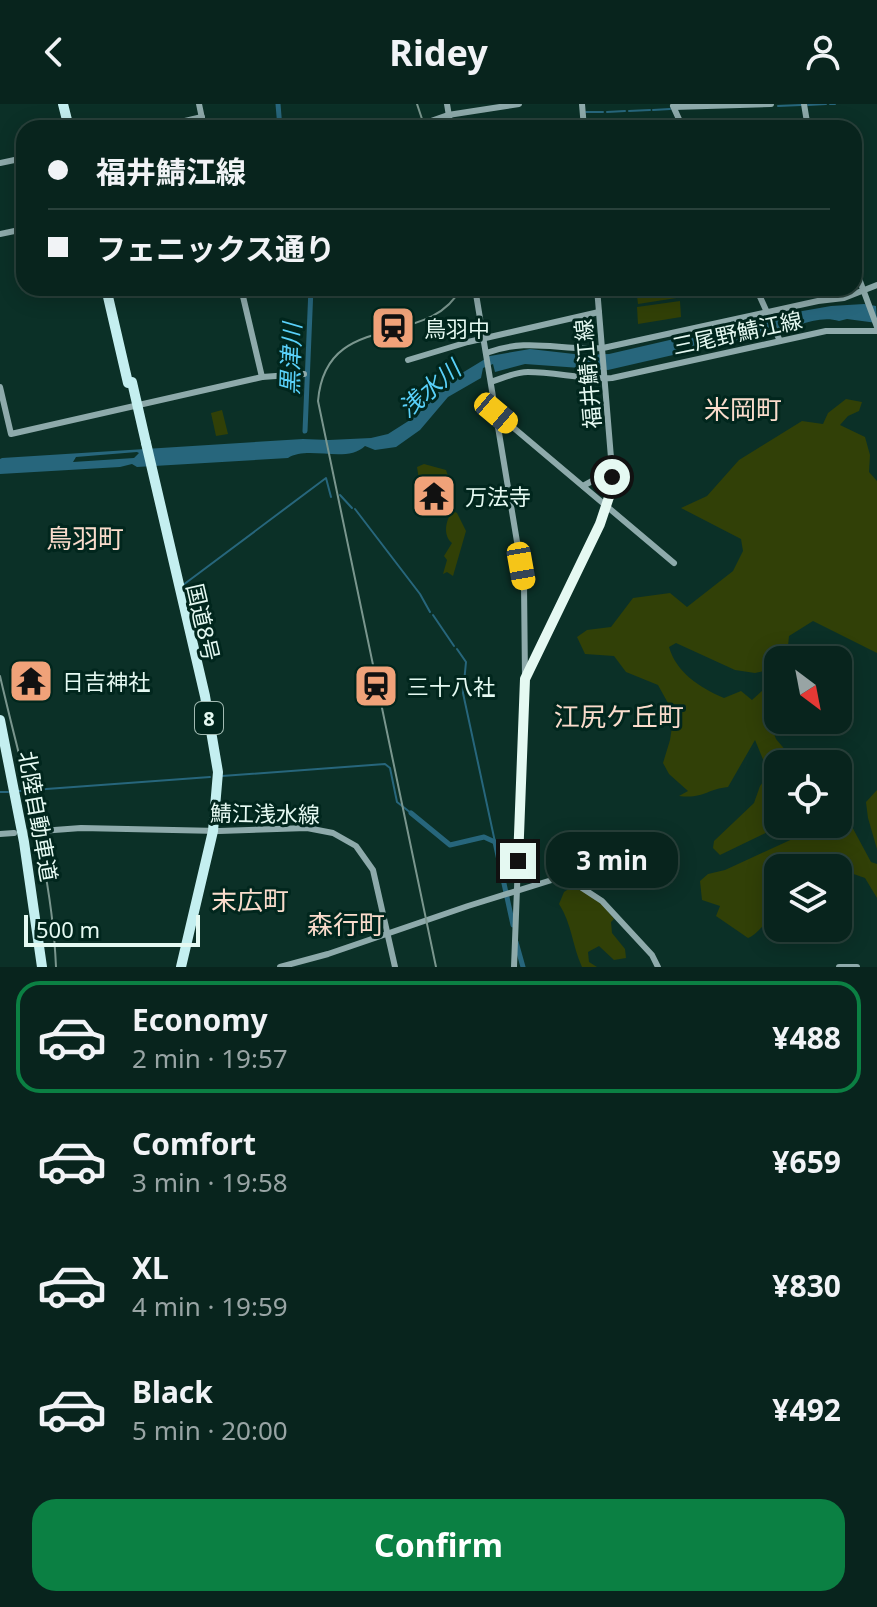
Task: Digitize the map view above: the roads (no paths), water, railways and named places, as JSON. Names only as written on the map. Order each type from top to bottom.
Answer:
[{"type":"highway","name":"国道8号","points":[[111,296],[214,740],[218,783],[179,967]]},
{"type":"highway","name":"北陸自動車道","points":[[0,720],[32,888],[40,967]]},
{"type":"highway","name":"北陸自動車道","points":[[0,739],[21,843],[40,967]]},
{"type":"street","points":[[199,104],[203,120]]},
{"type":"street","points":[[447,104],[449,120]]},
{"type":"street","points":[[434,120],[519,104]]},
{"type":"street","points":[[673,106],[771,104]]},
{"type":"street","points":[[189,120],[202,117]]},
{"type":"street","points":[[877,285],[863,290],[877,329]]},
{"type":"street","points":[[243,296],[262,377]]},
{"type":"street","points":[[476,296],[524,584],[525,679],[514,967]]},
{"type":"street","name":"福井鯖江線","points":[[525,679],[607,505],[612,470],[598,296]]},
{"type":"street","points":[[760,296],[780,341]]},
{"type":"street","points":[[486,353],[524,343],[603,350],[849,296]]},
{"type":"street","points":[[408,360],[599,312]]},
{"type":"street","name":"三尾野鯖江線","points":[[491,381],[529,372],[605,376],[834,330],[877,329]]},
{"type":"street","points":[[0,387],[11,434],[262,377],[304,374]]},
{"type":"street","points":[[496,413],[674,563]]},
{"type":"street","points":[[583,486],[612,470]]},
{"type":"street","name":"鯖江浅水線","points":[[41,831],[94,828],[310,828],[340,836],[356,846],[376,876],[395,967]]},
{"type":"street","points":[[0,834],[14,833]]},
{"type":"street","points":[[280,967],[555,879],[579,886],[606,905],[653,957],[658,967]]},
{"type":"street","points":[[839,967],[857,967]]},
{"type":"water","points":[[831,306],[876,306],[877,323],[822,319],[770,335],[608,370],[525,364],[495,372],[493,364],[483,368],[481,378],[448,397],[420,430],[396,447],[375,450],[365,446],[348,454],[306,453],[288,458],[137,467],[132,464],[0,474],[2,458],[303,439],[371,438],[388,434],[410,420],[439,387],[490,356],[530,349],[583,355],[609,354]],"holes":[[[139,453],[134,458],[73,462],[76,457]]]},
{"type":"waterway","name":"黒津川","points":[[278,104],[279,120]]},
{"type":"waterway","points":[[808,105],[826,104]]},
{"type":"waterway","points":[[830,104],[835,104]]},
{"type":"waterway","points":[[778,106],[801,105]]},
{"type":"waterway","points":[[653,110],[670,109]]},
{"type":"waterway","points":[[629,111],[650,110]]},
{"type":"waterway","points":[[607,112],[625,111]]},
{"type":"waterway","points":[[586,112],[603,112]]},
{"type":"waterway","name":"黒津川","points":[[305,431],[311,296]]},
{"type":"waterway","points":[[183,585],[326,478],[331,497]]},
{"type":"waterway","points":[[340,495],[352,508]]},
{"type":"waterway","points":[[355,509],[420,594],[430,612]]},
{"type":"waterway","points":[[433,615],[454,646]]},
{"type":"waterway","points":[[457,649],[466,662],[463,693],[495,842]]},
{"type":"waterway","points":[[222,776],[385,764],[390,768],[397,802],[411,813]]},
{"type":"waterway","points":[[19,791],[210,777]]},
{"type":"waterway","points":[[0,792],[8,792]]},
{"type":"waterway","points":[[411,813],[450,845],[484,837],[495,842],[513,925]]},
{"type":"waterway","points":[[516,942],[523,967]]},
{"type":"tunnel","points":[[22,832],[41,831]]},
{"type":"tram line","points":[[417,104],[422,120]]},
{"type":"tram line","points":[[436,967],[318,401],[325,372],[339,353],[358,341],[426,319],[446,307],[455,296]]},
{"type":"railway","points":[[0,676],[49,893],[56,967]]},
{"type":"place","name":"鳥羽中","points":[[393,328]]},
{"type":"place","name":"万法寺","points":[[434,496]]},
{"type":"place","name":"日吉神社","points":[[31,681]]},
{"type":"place","name":"三十八社","points":[[376,686]]},
{"type":"district","name":"米岡町","points":[[743,409]]},
{"type":"district","name":"鳥羽町","points":[[85,538]]},
{"type":"district","name":"江尻ケ丘町","points":[[619,716]]},
{"type":"district","name":"末広町","points":[[250,900]]},
{"type":"district","name":"森行町","points":[[346,924]]},
{"type":"water label","name":"浅水川","points":[[429,388]]}]
